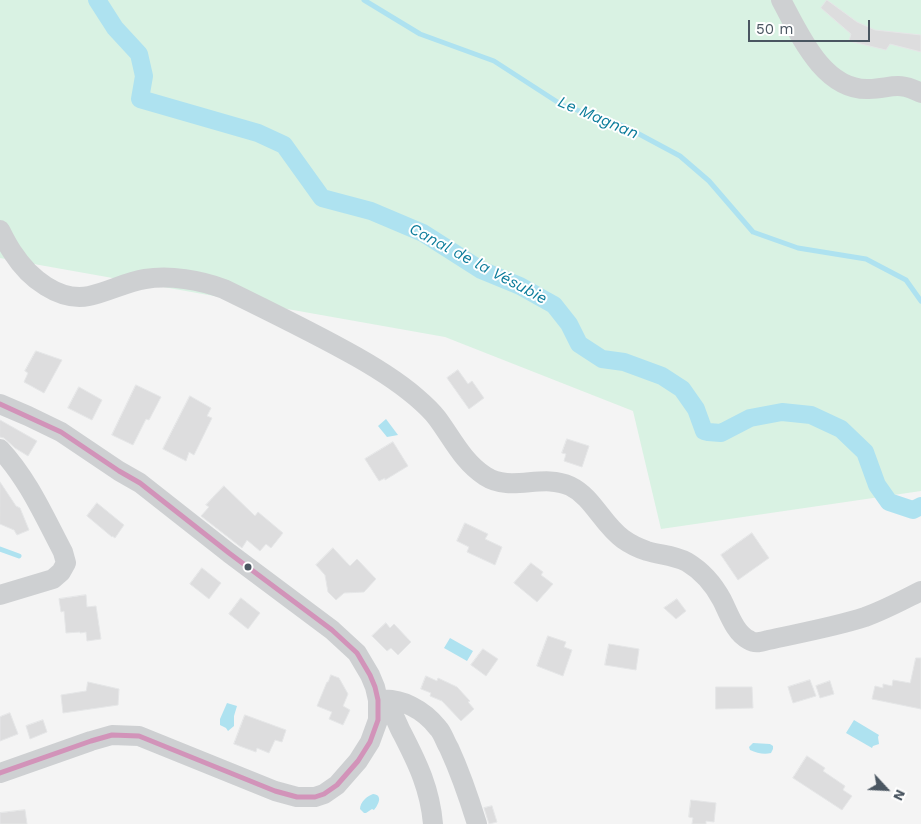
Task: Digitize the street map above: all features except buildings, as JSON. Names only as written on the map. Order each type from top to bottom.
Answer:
[{"type":"street","points":[[781,0],[815,59],[833,78],[852,87],[868,89],[891,86],[909,87],[921,94]]},
{"type":"street","points":[[0,230],[14,254],[29,273],[58,293],[80,297],[91,296],[146,279],[168,278],[193,281],[213,285],[314,333],[360,359],[415,396],[436,416],[460,452],[474,468],[487,478],[504,484],[543,481],[559,482],[570,486],[589,500],[606,522],[623,539],[645,550],[674,557],[698,569],[708,578],[736,626],[750,641],[768,640],[866,617],[921,591]]},
{"type":"street","points":[[0,404],[61,432],[140,483],[332,630],[357,653],[370,675],[375,687],[378,703],[378,720],[374,732],[358,761],[337,785],[324,794],[315,797],[297,797],[275,791],[139,736],[112,735],[0,773]]},
{"type":"street","points":[[0,449],[29,487],[63,552],[66,563],[61,572],[53,579],[0,595]]},
{"type":"street","points":[[378,703],[387,699],[411,706],[428,717],[440,729],[453,758],[477,824]]},
{"type":"street","points":[[378,703],[389,709],[393,714],[412,753],[426,784],[433,824]]},
{"type":"green space","points":[[0,0],[921,0],[921,491],[661,529],[633,411],[445,337],[0,258]]},
{"type":"water","points":[[386,419],[398,435],[387,437],[378,426]]},
{"type":"water","points":[[450,638],[473,651],[467,661],[444,648]]},
{"type":"water","points":[[227,703],[237,706],[234,726],[228,731],[220,725],[220,719]]},
{"type":"water","points":[[854,720],[879,735],[879,744],[872,748],[846,733]]},
{"type":"water","points":[[753,743],[770,744],[773,746],[773,749],[768,754],[755,752],[750,750],[749,747]]},
{"type":"water","points":[[373,794],[379,798],[377,805],[374,810],[372,809],[364,813],[360,809],[361,804]]},
{"type":"waterway","name":"Canal de la Vésubie","points":[[97,0],[115,28],[139,54],[144,76],[140,99],[258,133],[284,145],[322,198],[371,211],[423,233],[481,270],[520,286],[554,305],[569,324],[579,344],[602,359],[624,362],[662,376],[682,389],[696,409],[704,431],[721,433],[750,418],[782,412],[811,415],[841,429],[865,452],[877,485],[889,502],[913,510],[921,506]]},
{"type":"waterway","name":"Le Magnan","points":[[364,0],[420,34],[494,61],[562,105],[624,126],[680,156],[709,181],[753,232],[798,248],[866,259],[906,280],[921,301]]},
{"type":"waterway","points":[[0,549],[19,556]]},
{"type":"transit line","points":[[0,404],[61,432],[140,483],[332,630],[357,653],[370,675],[378,700],[378,720],[370,742],[358,761],[337,785],[324,794],[315,797],[297,797],[275,791],[139,736],[112,735],[0,773]]}]
